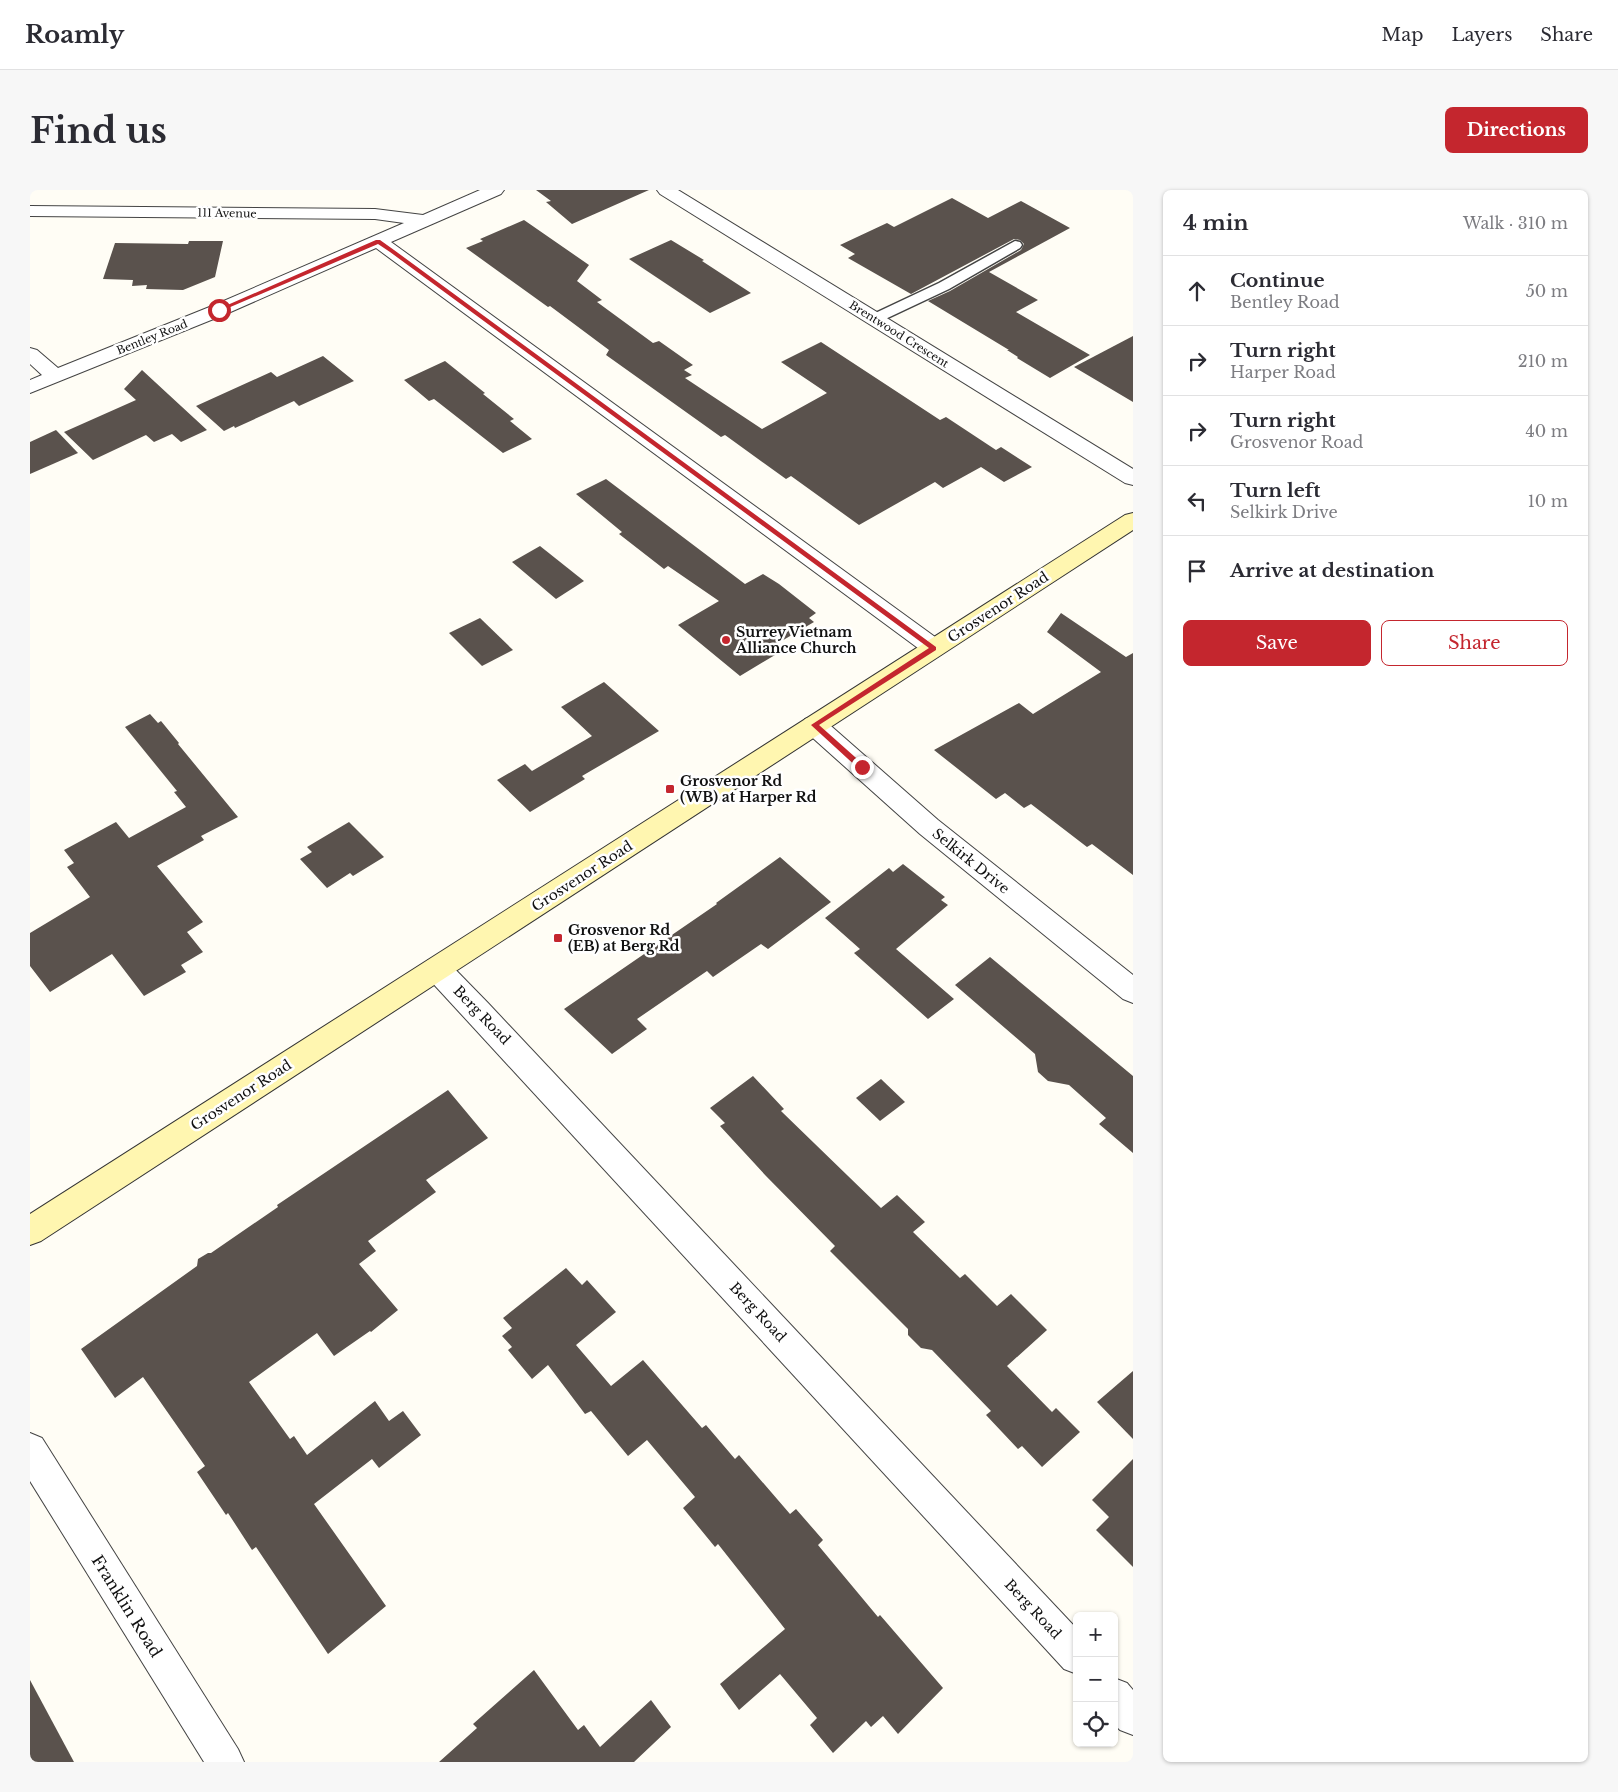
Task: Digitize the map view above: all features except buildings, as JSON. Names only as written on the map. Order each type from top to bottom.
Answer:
[{"type":"street","name":"Bentley Road","points":[[30,388],[378,242],[495,190]]},
{"type":"street","name":"Brentwood Crescent","points":[[666,190],[1133,478]]},
{"type":"street","name":"111 Avenue","points":[[30,211],[375,214],[424,220]]},
{"type":"street","points":[[378,242],[934,648]]},
{"type":"street","points":[[30,354],[56,377]]},
{"type":"street","name":"Grosvenor Road","points":[[30,1231],[1133,520]]},
{"type":"street","name":"Selkirk Drive","points":[[814,725],[928,827],[1133,991]]},
{"type":"street","name":"Berg Road","points":[[437,969],[1073,1652]]},
{"type":"street","name":"Franklin Road","points":[[30,1450],[225,1762]]},
{"type":"street","points":[[1118,1700],[1133,1717]]},
{"type":"lane","points":[[874,319],[944,286],[1015,245]]},
{"type":"place","name":"Surrey Vietnam Alliance Church","points":[[726,640]]},
{"type":"place","name":"Grosvenor Rd (WB) at Harper Rd","points":[[670,789]]},
{"type":"place","name":"Grosvenor Rd (EB) at Berg Rd","points":[[558,938]]},
{"type":"route","points":[[219,310],[378,242],[392,251],[934,648],[814,725],[862,767]]}]
